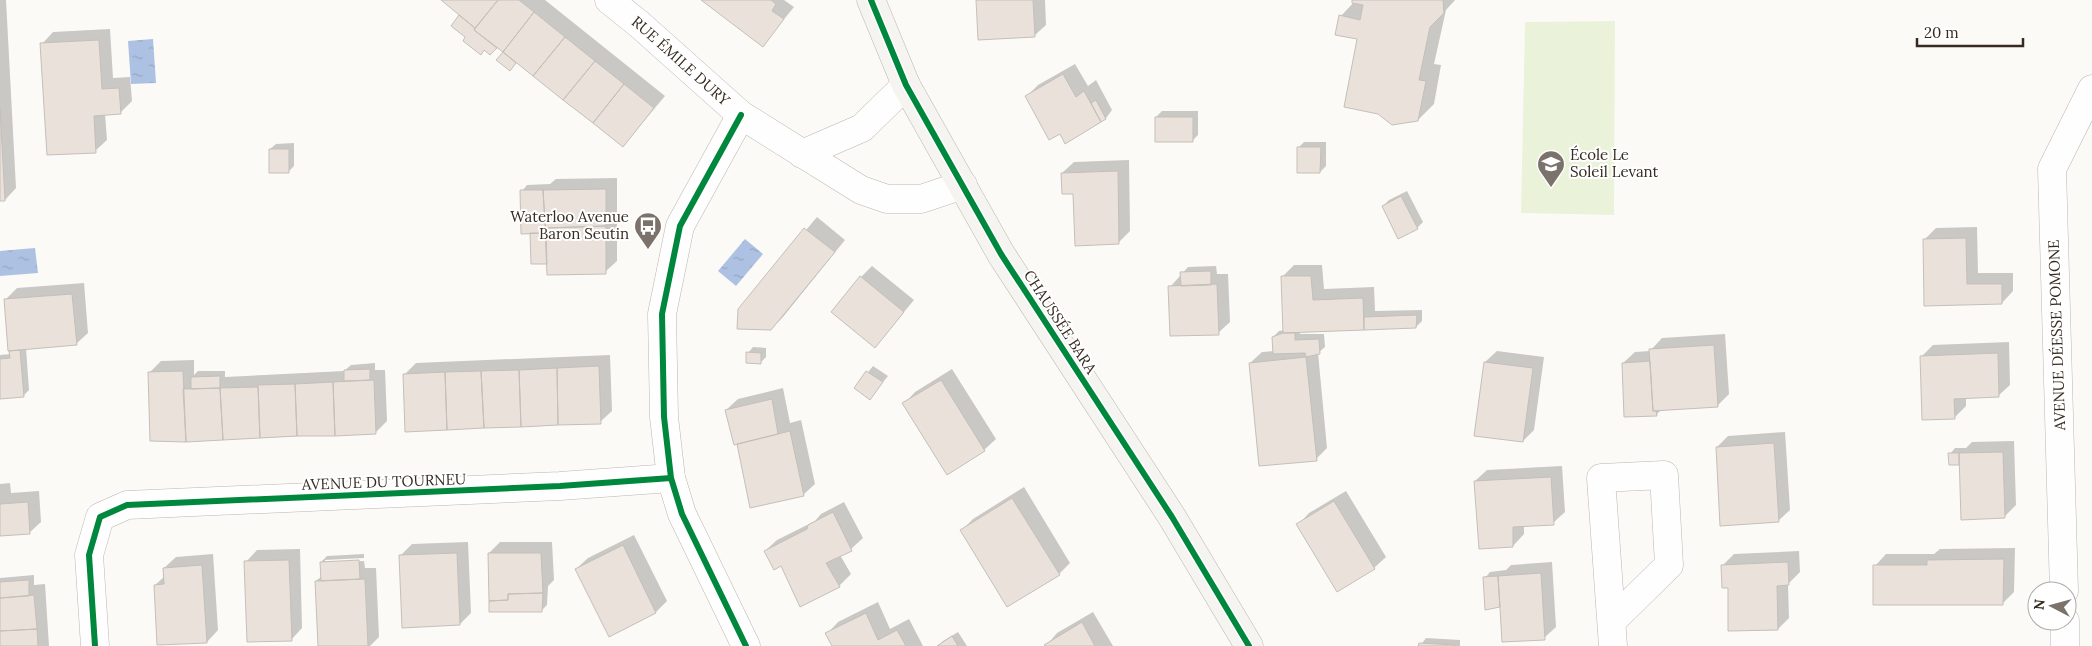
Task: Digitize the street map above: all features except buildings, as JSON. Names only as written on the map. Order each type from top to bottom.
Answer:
[{"type":"main road","name":"CHAUSSÉE BARA","points":[[871,0],[906,84],[1001,254],[1172,517],[1249,646]]},
{"type":"street","name":"RUE ÉMILE DURY","points":[[609,0],[639,24],[741,115],[861,190],[887,199],[921,200],[963,185]]},
{"type":"street","points":[[802,154],[862,128],[906,84]]},
{"type":"street","name":"AVENUE DÉESSE POMONE","points":[[2064,581],[2052,169],[2092,89]]},
{"type":"street","points":[[741,115],[680,226],[662,314],[664,417],[671,478],[682,514],[746,646]]},
{"type":"street","points":[[1664,475],[1669,565],[1613,634],[1601,478],[1664,475]]},
{"type":"street","name":"AVENUE DU TOURNEU","points":[[95,646],[89,555],[100,516],[127,505],[560,486],[671,478]]},
{"type":"street","points":[[2065,631],[2065,646]]},
{"type":"green space","points":[[1615,21],[1614,215],[1521,213],[1525,22]]},
{"type":"water","points":[[153,39],[156,83],[131,84],[128,41]]},
{"type":"water","points":[[745,239],[763,254],[736,286],[718,271]]},
{"type":"water","points":[[35,248],[38,273],[0,276],[0,251]]},
{"type":"cycle path","points":[[871,0],[906,85],[1001,254],[1172,517],[1249,646]]},
{"type":"cycle path","points":[[741,115],[680,226],[662,314],[664,417],[671,478],[682,514],[746,646]]},
{"type":"cycle path","points":[[95,646],[89,555],[100,517],[127,505],[560,486],[671,478]]},
{"type":"place","name":"École Le Soleil Levant","points":[[1551,188]]},
{"type":"place","name":"Waterloo Avenue Baron Seutin","points":[[648,250]]}]
